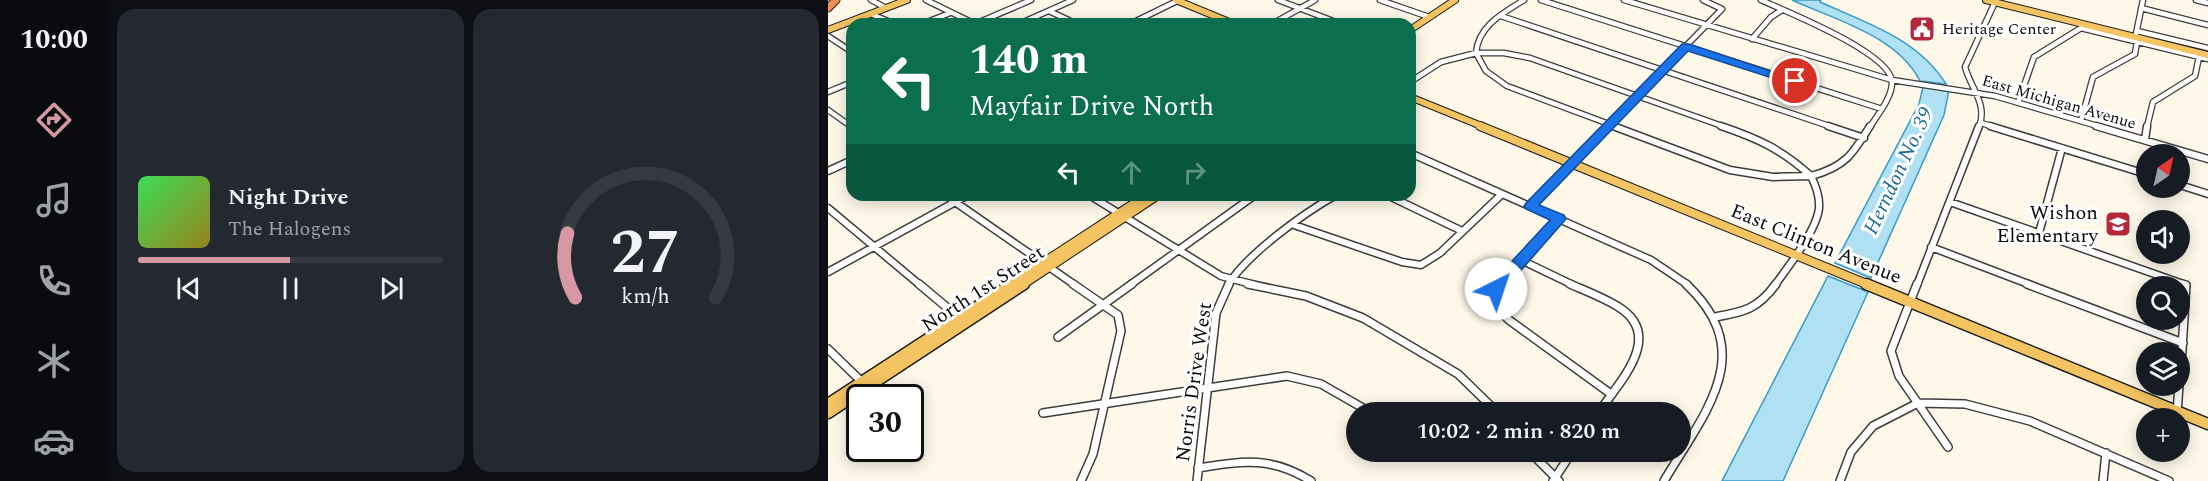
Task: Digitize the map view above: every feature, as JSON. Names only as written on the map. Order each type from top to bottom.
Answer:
[{"type":"highway","points":[[828,8],[836,0]]},
{"type":"main road","points":[[860,18],[907,0]]},
{"type":"main road","points":[[1178,0],[1220,18]]},
{"type":"main road","points":[[1416,25],[1447,0]]},
{"type":"main road","points":[[1416,21],[1455,0]]},
{"type":"main road","points":[[1986,0],[2208,54]]},
{"type":"main road","points":[[828,30],[846,23]]},
{"type":"main road","name":"East Clinton Avenue","points":[[1416,99],[2167,408]]},
{"type":"main road","name":"North 1st Street","points":[[828,413],[1139,201]]},
{"type":"main road","name":"North 1st Street","points":[[1121,215],[1147,201]]},
{"type":"main road","name":"North 1st Street","points":[[828,404],[962,320]]},
{"type":"main road","name":"East Clinton Avenue","points":[[2190,417],[2208,424]]},
{"type":"street","points":[[871,0],[886,8]]},
{"type":"street","points":[[926,0],[961,18]]},
{"type":"street","points":[[989,18],[1031,0]]},
{"type":"street","points":[[1033,18],[1073,0]]},
{"type":"street","points":[[1142,18],[1178,0]]},
{"type":"street","points":[[1278,0],[1326,18]]},
{"type":"street","points":[[1282,18],[1315,0]]},
{"type":"street","points":[[1380,0],[1426,16]]},
{"type":"street","points":[[1524,0],[1483,31],[1477,42],[1476,53],[1482,66],[1500,82],[1741,173],[1784,178],[1811,176],[1826,172],[1847,160],[1864,138],[1890,94],[1892,81],[1885,67],[1864,49],[1761,0]]},
{"type":"street","points":[[1541,0],[1882,109]]},
{"type":"street","name":"East Michigan Avenue","points":[[1626,0],[1892,81],[1975,91],[2208,159]]},
{"type":"street","points":[[1530,206],[1722,9],[1703,0]]},
{"type":"street","points":[[2081,121],[2093,77],[2135,54],[2143,0]]},
{"type":"street","points":[[2196,0],[2208,3]]},
{"type":"street","points":[[1948,447],[1899,376],[1892,351],[1930,248],[1981,123],[1983,110],[1965,67],[1997,1]]},
{"type":"street","points":[[2141,8],[2208,24]]},
{"type":"street","points":[[1752,39],[1771,17],[1782,10]]},
{"type":"street","points":[[1049,11],[1064,18]]},
{"type":"street","points":[[937,18],[950,13]]},
{"type":"street","points":[[871,14],[881,18]]},
{"type":"street","points":[[1501,16],[1864,138]]},
{"type":"street","points":[[2018,102],[2034,57],[2072,36],[2081,28],[2136,36],[2199,57],[2208,54]]},
{"type":"street","points":[[828,36],[846,48]]},
{"type":"street","points":[[1416,78],[1441,62],[1476,53],[1504,53],[1530,58],[1768,143],[1796,160],[1811,176],[1818,193],[1819,212],[1774,290],[1760,304],[1744,312],[1715,317]]},
{"type":"street","points":[[2145,140],[2150,107],[2153,102],[2195,76],[2199,57]]},
{"type":"street","points":[[828,92],[846,84]]},
{"type":"street","points":[[828,110],[846,123]]},
{"type":"street","points":[[1981,123],[2136,171]]},
{"type":"street","points":[[2039,233],[2061,148]]},
{"type":"street","points":[[1416,156],[1669,270],[1691,287],[1715,317],[1722,345],[1719,380],[1664,481]]},
{"type":"street","points":[[828,171],[846,163]]},
{"type":"street","points":[[2190,188],[2208,194]]},
{"type":"street","points":[[1294,225],[1402,262],[1420,265],[1434,258],[1502,194]]},
{"type":"street","points":[[1099,201],[1177,250],[1231,280],[1306,296],[1363,318],[1458,374],[1487,402]]},
{"type":"street","points":[[1058,337],[1246,201]]},
{"type":"street","name":"Norris Drive West","points":[[1197,481],[1216,313],[1231,280],[1247,263],[1328,201]]},
{"type":"street","points":[[1400,201],[1462,231]]},
{"type":"street","points":[[828,272],[955,202],[1104,303],[1118,315],[1120,331],[1090,463],[1081,481]]},
{"type":"street","points":[[1950,202],[2186,285],[2183,342]]},
{"type":"street","points":[[828,208],[962,320]]},
{"type":"street","points":[[1559,219],[1496,289],[1490,301],[1509,320],[1611,394]]},
{"type":"street","points":[[1930,248],[2180,342]]},
{"type":"street","points":[[1521,260],[1619,308],[1636,324],[1640,338],[1640,351],[1606,402]]},
{"type":"street","points":[[828,349],[862,382]]},
{"type":"street","points":[[1042,413],[1280,377],[1303,377],[1328,386],[1354,402]]},
{"type":"street","points":[[1840,481],[1851,452],[1873,426],[1918,403],[1965,404],[2030,421],[2169,481]]},
{"type":"street","points":[[2103,481],[2106,453]]},
{"type":"street","points":[[1198,468],[1260,460],[1285,466],[1311,481]]},
{"type":"street","points":[[1539,462],[1555,480],[1566,462]]},
{"type":"water","points":[[1792,0],[1821,0],[1820,2],[1890,34],[1921,55],[1946,84],[1920,81],[1910,65],[1881,41],[1864,31]]},
{"type":"water","name":"Herndon No. 39","points":[[1923,87],[1949,90],[1944,115],[1871,278],[1835,263],[1919,104]]},
{"type":"water","points":[[1828,276],[1868,292],[1783,481],[1722,481]]},
{"type":"place","name":"Heritage Center","points":[[1922,29]]},
{"type":"place","name":"Wishon Elementary","points":[[2118,224]]},
{"type":"route","points":[[1496,289],[1559,219],[1530,206],[1686,47],[1795,81]]}]
